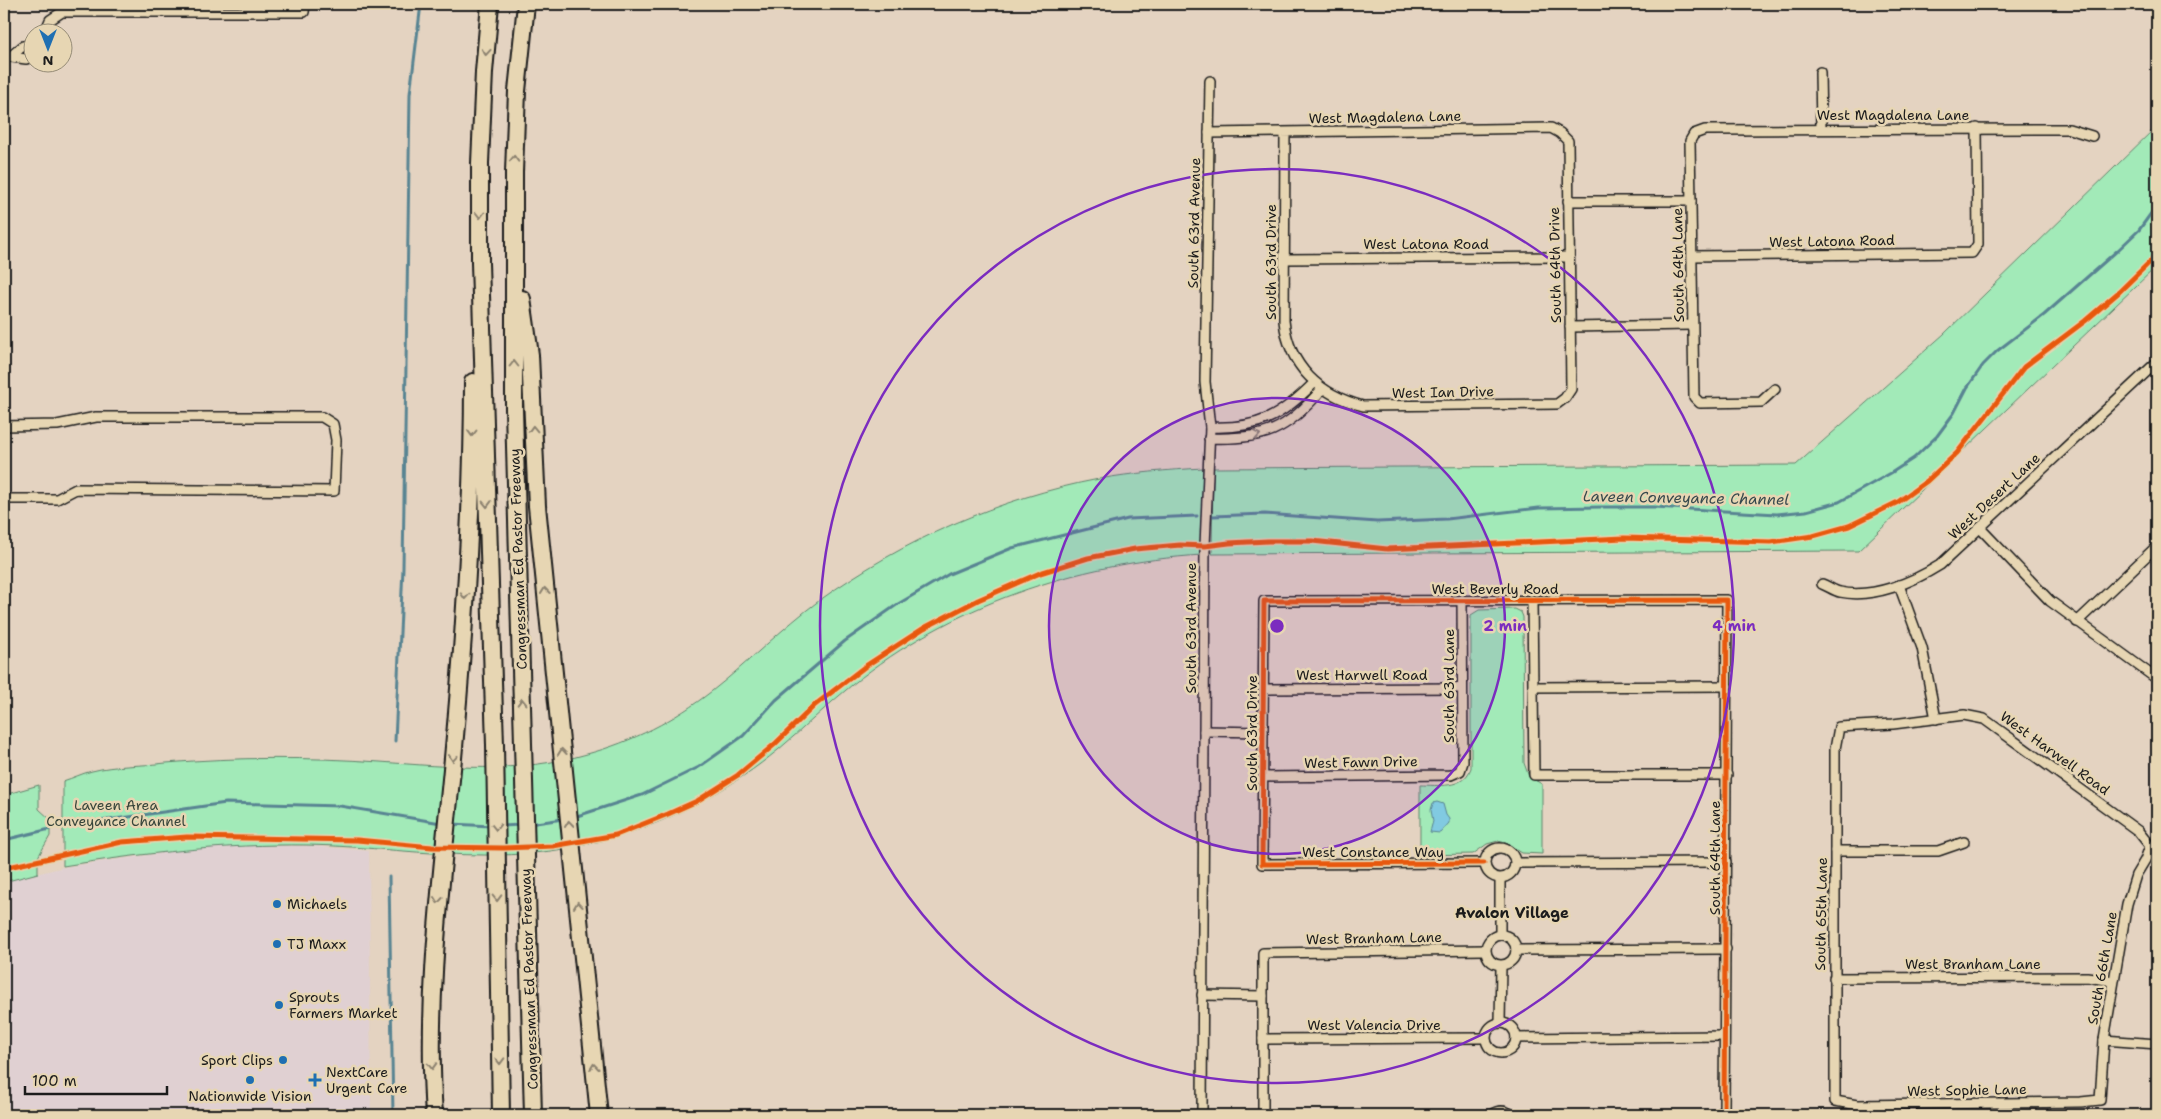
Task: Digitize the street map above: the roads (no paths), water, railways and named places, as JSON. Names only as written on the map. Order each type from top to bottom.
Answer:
[{"type":"highway","name":"Congressman Ed Pastor Freeway","points":[[490,4],[484,72],[480,162],[480,263],[496,805],[501,1115]]},
{"type":"highway","name":"Congressman Ed Pastor Freeway","points":[[526,4],[517,90],[514,409],[533,1115]]},
{"type":"highway","points":[[514,260],[522,297],[530,355],[537,506],[599,1115]]},
{"type":"highway","points":[[434,1115],[431,1017],[436,925],[448,808],[468,560],[472,480],[473,308],[480,263]]},
{"type":"street","points":[[49,22],[62,12],[149,8],[304,12],[305,4]]},
{"type":"street","points":[[7,56],[22,47]]},
{"type":"street","points":[[7,56],[22,58]]},
{"type":"street","points":[[1820,72],[1821,128]]},
{"type":"street","name":"South 63rd Avenue","points":[[1202,1115],[1205,538],[1210,427],[1205,382],[1210,81]]},
{"type":"street","name":"West Magdalena Lane","points":[[1209,133],[1551,128],[1560,133]]},
{"type":"street","name":"West Magdalena Lane","points":[[1694,134],[1705,130],[1977,128],[2069,129],[2092,136]]},
{"type":"street","name":"West Latona Road","points":[[1692,256],[1972,253],[1978,244],[1977,128]]},
{"type":"street","name":"South 63rd Drive","points":[[1285,133],[1284,321],[1286,338],[1293,354],[1314,382]]},
{"type":"street","name":"South 64th Drive","points":[[1560,133],[1568,141],[1571,389],[1565,398]]},
{"type":"street","name":"South 64th Lane","points":[[1694,134],[1690,140],[1694,397],[1700,403],[1761,402],[1775,389]]},
{"type":"street","points":[[1568,201],[1691,201]]},
{"type":"street","name":"West Latona Road","points":[[1285,259],[1568,257]]},
{"type":"street","points":[[1570,327],[1692,325]]},
{"type":"street","name":"West Desert Lane","points":[[1822,584],[1839,592],[1868,592],[1899,585],[1920,577],[1940,564],[2157,362]]},
{"type":"street","points":[[1210,427],[1238,426],[1269,419],[1284,410],[1314,382]]},
{"type":"street","name":"West Ian Drive","points":[[1314,382],[1333,396],[1363,406],[1557,404],[1565,398]]},
{"type":"street","points":[[1209,438],[1232,439],[1276,430],[1304,410],[1322,389]]},
{"type":"street","points":[[4,426],[57,425],[96,418],[322,417],[333,424],[336,440],[334,491],[76,490],[57,499],[4,499]]},
{"type":"street","points":[[1980,528],[2050,601],[2157,679]]},
{"type":"street","points":[[2077,622],[2157,546]]},
{"type":"street","points":[[1899,585],[1922,648],[1936,719]]},
{"type":"street","name":"South 63rd Lane","points":[[1460,771],[1463,762],[1462,600]]},
{"type":"street","points":[[1532,600],[1534,775],[1727,775]]},
{"type":"street","name":"South 64th Lane","points":[[1724,1115],[1727,600]]},
{"type":"street","name":"West Beverly Road","points":[[1264,601],[1727,600]]},
{"type":"street","name":"South 63rd Drive","points":[[1262,864],[1264,601]]},
{"type":"street","points":[[1532,687],[1727,686]]},
{"type":"street","name":"West Harwell Road","points":[[1263,689],[1462,688]]},
{"type":"street","name":"West Harwell Road","points":[[1839,727],[1892,724],[1964,715],[1984,719],[2138,830],[2150,846]]},
{"type":"street","name":"South 65th Lane","points":[[1835,1101],[1835,749],[1839,727]]},
{"type":"street","points":[[1204,731],[1263,732]]},
{"type":"street","name":"West Fawn Drive","points":[[1263,777],[1451,775],[1460,771]]},
{"type":"street","points":[[1835,851],[1938,852],[1964,842]]},
{"type":"street","name":"South 66th Lane","points":[[2100,1100],[2104,1040],[2113,981],[2136,875],[2145,860],[2150,846]]},
{"type":"street","points":[[1502,848],[1513,855],[1516,863],[1512,872],[1505,878],[1500,878],[1487,872],[1484,863],[1490,852],[1502,848]]},
{"type":"street","points":[[1516,863],[1726,862]]},
{"type":"street","name":"West Constance Way","points":[[1262,864],[1484,863]]},
{"type":"street","points":[[1500,878],[1500,935]]},
{"type":"street","points":[[1500,935],[1507,936],[1513,940],[1516,950],[1510,963],[1500,966],[1488,959],[1485,950],[1488,941],[1500,935]]},
{"type":"street","points":[[1516,950],[1726,949]]},
{"type":"street","name":"West Branham Lane","points":[[1263,996],[1263,953],[1485,950]]},
{"type":"street","points":[[1500,966],[1500,1022]]},
{"type":"street","name":"West Branham Lane","points":[[1834,978],[2086,977],[2113,981]]},
{"type":"street","points":[[1202,995],[1263,996],[1263,1115]]},
{"type":"street","points":[[1500,1022],[1513,1028],[1516,1038],[1512,1048],[1503,1053],[1498,1053],[1489,1048],[1485,1038],[1488,1029],[1500,1022]]},
{"type":"street","points":[[1516,1038],[1724,1036]]},
{"type":"street","name":"West Valencia Drive","points":[[1263,1039],[1485,1038]]},
{"type":"street","points":[[2104,1040],[2157,1044]]},
{"type":"street","name":"West Sophie Lane","points":[[1835,1101],[1866,1105],[2081,1102],[2100,1100]]},
{"type":"street","points":[[1491,1115],[1495,1112],[1504,1111],[1512,1115]]},
{"type":"water","points":[[1433,803],[1443,804],[1449,819],[1449,823],[1440,833],[1430,832],[1433,821],[1431,810]]},
{"type":"waterway","points":[[395,741],[403,568],[410,94],[421,4]]},
{"type":"waterway","name":"Laveen Conveyance Channel","points":[[1213,516],[1265,514],[1377,522],[1447,519],[1539,508],[1602,507],[1654,507],[1777,514],[1806,511],[1839,502],[1914,458],[1937,436],[1954,413],[1967,388],[1983,365],[1997,351],[2044,315],[2118,250],[2139,230],[2157,205]]},
{"type":"waterway","name":"Laveen Conveyance Channel","points":[[574,817],[642,795],[699,767],[743,736],[776,700],[845,641],[898,604],[949,574],[1012,548],[1128,519],[1197,516]]},
{"type":"waterway","name":"Laveen Conveyance Channel","points":[[66,826],[226,803],[340,806],[441,823]]},
{"type":"waterway","name":"Laveen Conveyance Channel","points":[[529,824],[563,819]]},
{"type":"waterway","name":"Laveen Conveyance Channel","points":[[452,824],[491,826]]},
{"type":"waterway","name":"Laveen Conveyance Channel","points":[[502,826],[521,825]]},
{"type":"waterway","name":"Laveen Conveyance Channel","points":[[4,840],[50,829]]},
{"type":"waterway","points":[[389,877],[393,1115]]},
{"type":"place","name":"Michaels","points":[[277,904]]},
{"type":"place","name":"TJ Maxx","points":[[277,944]]},
{"type":"place","name":"Sprouts Farmers Market","points":[[279,1005]]},
{"type":"place","name":"Sport Clips","points":[[283,1060]]},
{"type":"place","name":"Nationwide Vision","points":[[250,1080]]},
{"type":"place","name":"NextCare Urgent Care","points":[[315,1080]]},
{"type":"district","name":"Avalon Village","points":[[1512,913]]},
{"type":"park label","name":"Laveen Area Conveyance Channel","points":[[116,814]]}]
